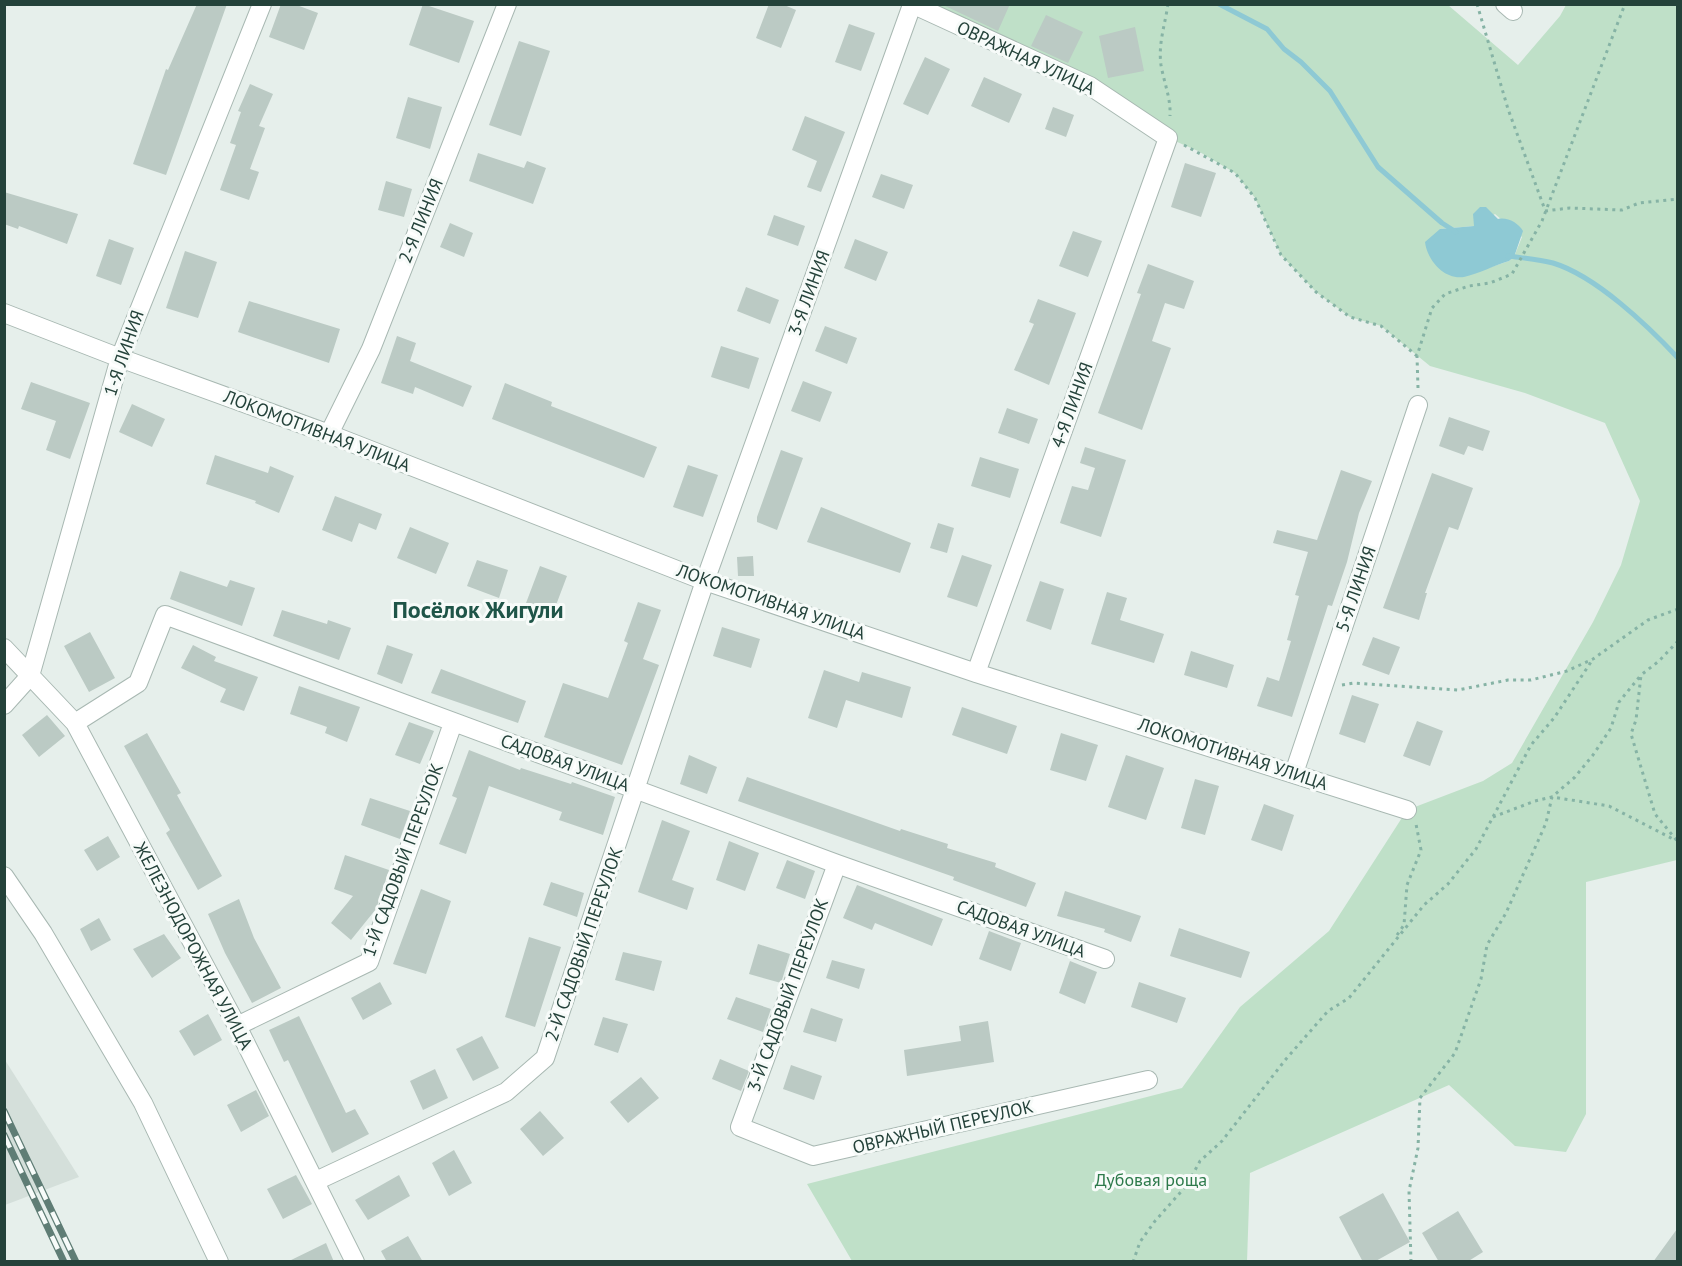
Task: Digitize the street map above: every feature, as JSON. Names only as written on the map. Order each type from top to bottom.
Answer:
[{"type":"street","name":"1-Я ЛИНИЯ","points":[[4,705],[30,676],[120,358],[262,4]]},
{"type":"street","name":"2-Я ЛИНИЯ","points":[[329,434],[371,349],[507,4]]},
{"type":"street","name":"ОВРАЖНАЯ УЛИЦА","points":[[912,5],[1090,86],[1168,138]]},
{"type":"street","name":"3-Я ЛИНИЯ","points":[[705,581],[912,5]]},
{"type":"street","name":"4-Я ЛИНИЯ","points":[[976,673],[1168,138]]},
{"type":"street","name":"ЛОКОМОТИВНАЯ УЛИЦА","points":[[4,313],[329,434],[705,581],[976,673],[1294,772],[1407,810]]},
{"type":"street","name":"5-Я ЛИНИЯ","points":[[1294,772],[1418,405]]},
{"type":"street","name":"2-Й САДОВЫЙ ПЕРЕУЛОК","points":[[316,1181],[506,1092],[545,1058],[705,581]]},
{"type":"street","name":"САДОВАЯ УЛИЦА","points":[[75,723],[138,682],[165,615],[837,864],[1105,959]]},
{"type":"street","name":"ЖЕЛЕЗНОДОРОЖНАЯ УЛИЦА","points":[[4,648],[75,723],[237,1026],[356,1262]]},
{"type":"street","name":"1-Й САДОВЫЙ ПЕРЕУЛОК","points":[[237,1026],[369,962],[453,723]]},
{"type":"street","name":"3-Й САДОВЫЙ ПЕРЕУЛОК","points":[[740,1127],[837,864]]},
{"type":"street","points":[[4,876],[43,933],[143,1103],[219,1262]]},
{"type":"street","name":"ОВРАЖНЫЙ ПЕРЕУЛОК","points":[[740,1127],[813,1156],[1148,1080]]},
{"type":"path","points":[[1168,4],[1160,51],[1161,66],[1171,103],[1168,138],[1198,151],[1235,173],[1255,198],[1281,255],[1316,292],[1350,317],[1381,326],[1417,356]]},
{"type":"path","points":[[1477,4],[1508,109],[1545,211]]},
{"type":"path","points":[[1418,405],[1417,356],[1432,308],[1445,294],[1469,286],[1490,283],[1512,274],[1542,221],[1625,4]]},
{"type":"path","points":[[1545,211],[1570,208],[1622,210],[1639,203],[1677,198]]},
{"type":"path","points":[[1322,689],[1354,683],[1458,690],[1508,680],[1531,680],[1567,671],[1593,659],[1648,620],[1677,609]]},
{"type":"path","points":[[1411,1262],[1409,1191],[1418,1148],[1420,1098],[1455,1053],[1481,979],[1487,945],[1506,913],[1546,823],[1552,797],[1575,777],[1593,755],[1611,728],[1619,702],[1641,675],[1659,661],[1677,641]]},
{"type":"path","points":[[1133,1262],[1140,1242],[1187,1185],[1200,1161],[1222,1141],[1286,1059],[1328,1011],[1349,998],[1424,905],[1448,884],[1476,849],[1531,746],[1554,718],[1593,659]]},
{"type":"path","points":[[1641,675],[1636,720],[1630,734],[1655,814],[1677,842]]},
{"type":"path","points":[[1492,817],[1524,804],[1552,797],[1609,806],[1677,842]]},
{"type":"path","points":[[1388,950],[1404,925],[1407,885],[1421,850],[1417,826],[1407,810]]},
{"type":"shaded area","points":[[5,1060],[79,1177],[4,1205]]},
{"type":"green space","name":"Дубовая роща","points":[[912,5],[1448,5],[1518,65],[1560,16],[1566,5],[1677,5],[1677,860],[1586,882],[1586,1114],[1566,1152],[1515,1146],[1449,1085],[1250,1173],[1247,1262],[852,1261],[807,1184],[1182,1088],[1240,1007],[1329,931],[1407,810],[1483,781],[1512,763],[1593,622],[1621,565],[1640,501],[1605,423],[1525,393],[1430,366],[1381,326],[1350,317],[1316,292],[1281,255],[1255,198],[1235,173],[1198,151],[1168,138],[1090,86]],"holes":[[[1495,214],[1522,237],[1514,257],[1509,261],[1470,274],[1440,229],[1474,226]]]},
{"type":"water","points":[[1480,207],[1486,207],[1498,219],[1512,221],[1523,231],[1514,257],[1469,276],[1456,277],[1443,272],[1429,255],[1425,242],[1440,229],[1474,226],[1473,214]]},
{"type":"building","points":[[197,4],[227,4],[166,175],[133,164],[166,69],[168,70]]},
{"type":"building","points":[[281,4],[294,4],[318,13],[304,50],[269,37]]},
{"type":"building","points":[[423,4],[474,21],[459,63],[409,45]]},
{"type":"building","points":[[769,4],[782,4],[796,10],[781,48],[756,38]]},
{"type":"building","points":[[941,4],[1010,4],[998,31]]},
{"type":"building","points":[[1046,15],[1083,32],[1068,63],[1031,46]]},
{"type":"building","points":[[849,24],[875,33],[861,71],[835,62]]},
{"type":"building","points":[[1135,27],[1144,71],[1108,78],[1099,36]]},
{"type":"building","points":[[519,41],[550,51],[521,136],[489,125]]},
{"type":"building","points":[[925,57],[950,69],[928,115],[903,104]]},
{"type":"building","points":[[984,77],[1022,94],[1009,123],[971,106]]},
{"type":"building","points":[[250,84],[273,94],[259,126],[265,128],[250,169],[259,172],[249,200],[220,190],[236,145],[230,143],[241,112],[238,111]]},
{"type":"building","points":[[408,97],[442,107],[430,149],[396,138]]},
{"type":"building","points":[[1053,107],[1074,115],[1066,137],[1045,129]]},
{"type":"building","points":[[805,116],[845,132],[821,192],[807,187],[817,161],[792,150]]},
{"type":"building","points":[[478,153],[524,168],[527,161],[546,168],[533,204],[469,181]]},
{"type":"building","points":[[1185,163],[1216,173],[1201,217],[1171,207]]},
{"type":"building","points":[[881,174],[913,185],[904,209],[872,197]]},
{"type":"building","points":[[386,181],[412,189],[404,217],[378,210]]},
{"type":"building","points":[[4,192],[78,214],[67,244],[19,226],[18,229],[4,224]]},
{"type":"building","points":[[774,215],[805,226],[798,246],[767,235]]},
{"type":"building","points":[[450,223],[473,233],[464,257],[440,247]]},
{"type":"building","points":[[1073,231],[1102,241],[1088,277],[1059,266]]},
{"type":"building","points":[[109,239],[134,248],[121,285],[96,276]]},
{"type":"building","points":[[855,239],[888,252],[876,281],[844,268]]},
{"type":"building","points":[[185,251],[217,262],[198,318],[166,308]]},
{"type":"building","points":[[1148,264],[1194,281],[1184,309],[1165,303],[1152,341],[1171,348],[1142,430],[1098,413],[1141,294],[1137,293]]},
{"type":"building","points":[[746,287],[779,300],[770,324],[737,311]]},
{"type":"building","points":[[1038,299],[1076,313],[1049,385],[1014,370],[1034,324],[1029,322]]},
{"type":"building","points":[[249,301],[340,329],[329,363],[238,332]]},
{"type":"building","points":[[825,326],[857,338],[847,364],[815,351]]},
{"type":"building","points":[[397,336],[416,343],[410,361],[472,386],[463,407],[415,387],[413,394],[381,383]]},
{"type":"building","points":[[721,346],[759,358],[749,389],[711,377]]},
{"type":"building","points":[[803,381],[832,392],[820,422],[791,411]]},
{"type":"building","points":[[31,382],[90,403],[70,459],[46,450],[56,421],[21,409]]},
{"type":"building","points":[[505,383],[552,402],[551,406],[657,447],[644,478],[492,419]]},
{"type":"building","points":[[132,404],[165,419],[152,447],[119,432]]},
{"type":"building","points":[[1007,408],[1038,419],[1029,444],[998,433]]},
{"type":"building","points":[[1449,417],[1490,431],[1483,451],[1468,446],[1464,455],[1439,446]]},
{"type":"building","points":[[1085,447],[1126,460],[1101,537],[1060,523],[1072,486],[1088,490],[1095,468],[1080,463]]},
{"type":"building","points":[[781,450],[803,458],[777,530],[757,522],[757,517]]},
{"type":"building","points":[[215,455],[268,473],[270,466],[294,476],[279,513],[255,503],[256,501],[206,484]]},
{"type":"building","points":[[980,457],[1019,469],[1010,498],[971,486]]},
{"type":"building","points":[[688,465],[718,475],[703,517],[673,507]]},
{"type":"building","points":[[1341,470],[1372,481],[1359,513],[1347,562],[1332,606],[1328,605],[1292,717],[1257,706],[1267,677],[1279,681],[1291,641],[1287,640],[1299,596],[1295,595],[1308,552],[1273,543],[1277,530],[1317,540]]},
{"type":"building","points":[[1432,473],[1473,488],[1458,530],[1449,527],[1425,593],[1427,593],[1419,620],[1383,608]]},
{"type":"building","points":[[335,496],[382,514],[376,530],[359,523],[352,542],[322,530]]},
{"type":"building","points":[[821,507],[911,543],[900,573],[807,542]]},
{"type":"building","points":[[938,523],[954,528],[947,553],[930,548]]},
{"type":"building","points":[[410,527],[449,543],[436,574],[397,558]]},
{"type":"building","points":[[962,555],[992,565],[977,607],[947,597]]},
{"type":"building","points":[[753,556],[754,576],[738,576],[737,557]]},
{"type":"building","points":[[477,560],[508,570],[499,598],[467,586]]},
{"type":"building","points":[[540,566],[567,576],[550,621],[523,611]]},
{"type":"building","points":[[180,571],[227,587],[230,580],[255,588],[242,626],[170,599]]},
{"type":"building","points":[[1040,581],[1064,589],[1051,630],[1026,621]]},
{"type":"building","points":[[1107,592],[1127,598],[1120,620],[1164,634],[1154,663],[1091,644]]},
{"type":"building","points":[[638,602],[661,610],[643,659],[659,665],[622,765],[544,737],[563,683],[608,698],[628,643],[624,641]]},
{"type":"building","points":[[282,610],[327,624],[328,620],[351,628],[339,660],[273,636]]},
{"type":"building","points":[[722,627],[760,639],[751,668],[713,656]]},
{"type":"building","points":[[90,632],[115,678],[89,692],[64,646]]},
{"type":"building","points":[[1373,637],[1400,647],[1389,675],[1362,665]]},
{"type":"building","points":[[193,645],[216,657],[214,661],[258,677],[244,711],[220,702],[226,689],[181,668]]},
{"type":"building","points":[[387,645],[413,654],[402,684],[377,674]]},
{"type":"building","points":[[1191,651],[1234,665],[1227,688],[1184,675]]},
{"type":"building","points":[[441,669],[526,701],[518,723],[431,693]]},
{"type":"building","points":[[824,670],[859,682],[862,672],[911,687],[902,718],[846,700],[837,728],[808,718]]},
{"type":"building","points":[[299,686],[360,707],[347,742],[325,733],[327,727],[290,714]]},
{"type":"building","points":[[1352,695],[1379,704],[1365,743],[1339,734]]},
{"type":"building","points":[[962,707],[1017,726],[1007,754],[952,735]]},
{"type":"building","points":[[47,715],[65,736],[39,757],[22,735]]},
{"type":"building","points":[[1417,721],[1443,731],[1430,766],[1403,756]]},
{"type":"building","points":[[409,722],[434,731],[420,764],[395,755]]},
{"type":"building","points":[[147,733],[181,793],[177,795],[222,876],[198,890],[166,833],[170,830],[124,746]]},
{"type":"building","points":[[1061,733],[1098,745],[1086,781],[1050,770]]},
{"type":"building","points":[[469,750],[520,770],[521,768],[571,784],[572,782],[615,797],[603,835],[559,820],[562,812],[489,786],[466,854],[439,844],[457,798],[452,796]]},
{"type":"building","points":[[689,755],[717,767],[707,794],[680,784]]},
{"type":"building","points":[[1126,755],[1164,768],[1146,820],[1108,807]]},
{"type":"building","points":[[747,777],[900,831],[901,829],[948,844],[947,848],[996,863],[995,867],[1036,883],[1026,907],[953,880],[954,877],[738,801]]},
{"type":"building","points":[[1195,779],[1219,786],[1205,835],[1181,828]]},
{"type":"building","points":[[370,798],[410,811],[400,839],[361,825]]},
{"type":"building","points":[[1264,804],[1294,815],[1282,851],[1251,840]]},
{"type":"building","points":[[662,820],[690,831],[672,880],[694,888],[687,910],[638,892]]},
{"type":"building","points":[[108,836],[120,857],[97,871],[84,850]]},
{"type":"building","points":[[729,841],[759,853],[745,891],[716,880]]},
{"type":"building","points":[[345,855],[389,870],[376,909],[351,940],[331,923],[353,896],[334,889]]},
{"type":"building","points":[[787,860],[815,871],[805,899],[776,888]]},
{"type":"building","points":[[551,882],[584,893],[577,917],[543,905]]},
{"type":"building","points":[[857,885],[943,919],[932,946],[875,923],[872,930],[843,918]]},
{"type":"building","points":[[421,889],[451,901],[426,974],[393,964]]},
{"type":"building","points":[[1065,891],[1141,916],[1131,942],[1104,932],[1105,929],[1057,916]]},
{"type":"building","points":[[239,899],[254,938],[281,988],[252,1003],[225,953],[208,914]]},
{"type":"building","points":[[99,918],[111,940],[91,951],[80,929]]},
{"type":"building","points":[[1179,928],[1250,952],[1241,978],[1170,956]]},
{"type":"building","points":[[989,931],[1021,943],[1011,971],[979,959]]},
{"type":"building","points":[[164,934],[181,958],[152,978],[133,949]]},
{"type":"building","points":[[529,937],[561,947],[535,1027],[505,1017]]},
{"type":"building","points":[[758,944],[790,954],[781,983],[749,974]]},
{"type":"building","points":[[623,952],[662,961],[654,991],[615,980]]},
{"type":"building","points":[[832,960],[865,969],[859,989],[826,978]]},
{"type":"building","points":[[1070,961],[1097,972],[1085,1004],[1059,993]]},
{"type":"building","points":[[380,982],[392,1004],[363,1020],[351,998]]},
{"type":"building","points":[[1139,982],[1186,998],[1177,1023],[1131,1007]]},
{"type":"building","points":[[736,997],[771,1009],[763,1032],[727,1019]]},
{"type":"building","points":[[811,1008],[843,1019],[836,1042],[803,1032]]},
{"type":"building","points":[[208,1014],[222,1040],[194,1056],[179,1031]]},
{"type":"building","points":[[299,1016],[346,1113],[355,1109],[369,1134],[332,1153],[288,1060],[284,1062],[269,1030]]},
{"type":"building","points":[[603,1017],[628,1024],[618,1053],[594,1045]]},
{"type":"building","points":[[988,1021],[994,1062],[907,1076],[904,1050],[961,1041],[959,1026]]},
{"type":"building","points":[[482,1036],[499,1068],[473,1081],[456,1049]]},
{"type":"building","points":[[720,1059],[749,1071],[741,1091],[712,1079]]},
{"type":"building","points":[[791,1065],[822,1076],[814,1100],[783,1089]]},
{"type":"building","points":[[435,1069],[448,1098],[423,1110],[410,1081]]},
{"type":"building","points":[[641,1077],[659,1098],[628,1123],[610,1102]]},
{"type":"building","points":[[256,1090],[269,1116],[241,1132],[227,1105]]},
{"type":"building","points":[[540,1111],[564,1138],[543,1156],[520,1129]]},
{"type":"building","points":[[454,1150],[472,1183],[449,1196],[432,1163]]},
{"type":"building","points":[[296,1175],[312,1204],[283,1219],[267,1189]]},
{"type":"building","points":[[399,1175],[410,1196],[368,1220],[355,1200]]},
{"type":"building","points":[[1383,1193],[1410,1242],[1374,1262],[1363,1262],[1339,1217]]},
{"type":"building","points":[[1458,1211],[1483,1252],[1467,1262],[1439,1262],[1422,1233]]},
{"type":"building","points":[[1677,1229],[1677,1262],[1653,1262]]},
{"type":"building","points":[[408,1236],[423,1262],[387,1262],[381,1251]]},
{"type":"building","points":[[326,1243],[334,1262],[287,1262]]},
{"type":"waterway","points":[[1219,4],[1267,29],[1284,49],[1301,62],[1330,91],[1378,167],[1442,223],[1456,232]]},
{"type":"waterway","points":[[1508,256],[1553,263],[1586,279],[1604,290],[1637,317],[1678,358]]},
{"type":"railway","points":[[4,1111],[76,1262]]},
{"type":"railway","points":[[4,1135],[64,1262]]},
{"type":"district","name":"Посёлок Жигули","points":[[478,610]]}]
